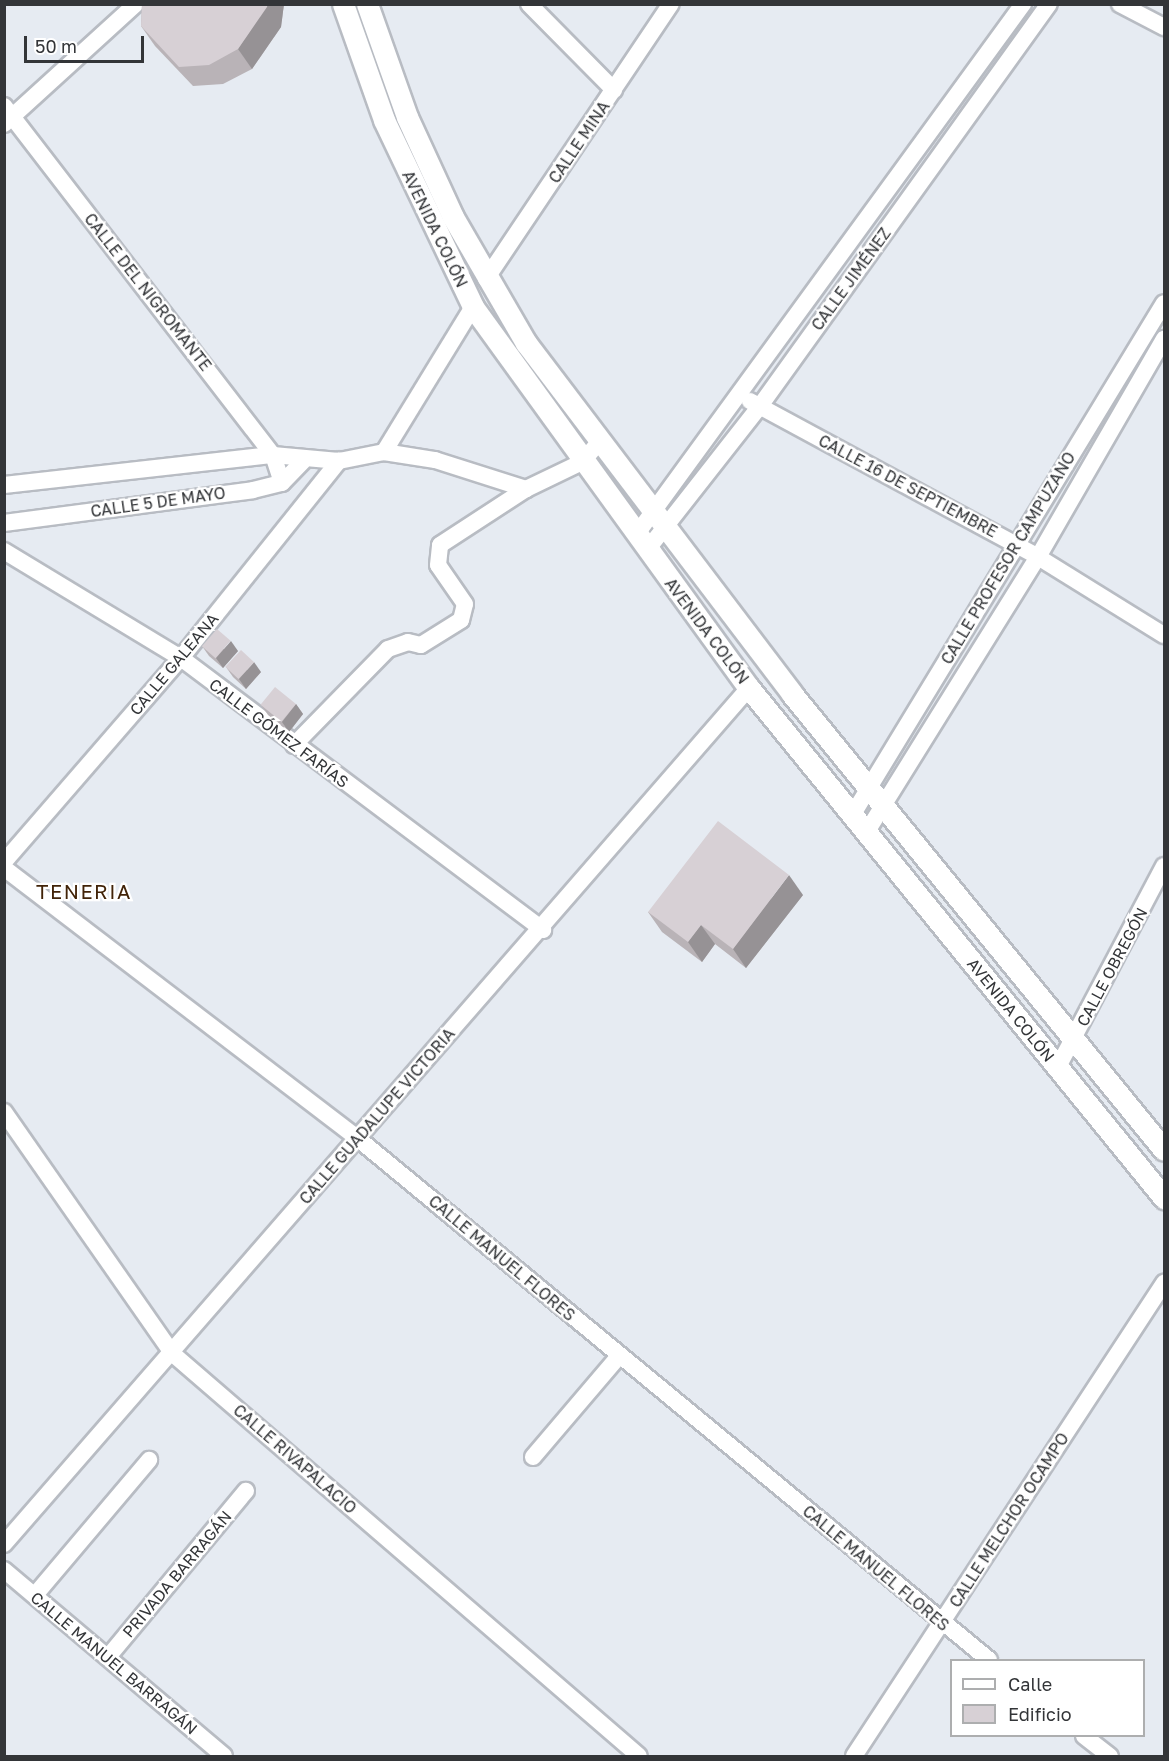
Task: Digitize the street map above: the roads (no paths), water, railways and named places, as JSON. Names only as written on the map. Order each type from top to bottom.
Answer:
[{"type":"main road","name":"AVENIDA COLÓN","points":[[343,4],[384,120],[473,307],[582,462],[749,688],[1164,1198]]},
{"type":"main road","name":"AVENIDA COLÓN","points":[[368,5],[407,117],[486,279],[526,343],[876,799],[1075,1038],[1164,1150]]},
{"type":"street","points":[[7,115],[136,4]]},
{"type":"street","points":[[529,4],[614,90]]},
{"type":"street","name":"CALLE MINA","points":[[486,279],[671,4]]},
{"type":"street","name":"CALLE JIMÉNEZ","points":[[641,543],[741,396],[1023,4]]},
{"type":"street","name":"CALLE JIMÉNEZ","points":[[660,518],[760,406],[1049,4]]},
{"type":"street","points":[[1120,4],[1164,27]]},
{"type":"street","points":[[957,96],[975,108]]},
{"type":"street","name":"CALLE DEL NIGROMANTE","points":[[7,115],[273,455],[282,483]]},
{"type":"street","points":[[895,182],[913,194]]},
{"type":"street","name":"CALLE PROFESOR CAMPUZANO","points":[[866,832],[876,799],[1015,544],[1164,303]]},
{"type":"street","points":[[384,452],[473,307]]},
{"type":"street","points":[[794,323],[811,335]]},
{"type":"street","name":"CALLE PROFESOR CAMPUZANO","points":[[853,814],[876,799],[1038,557],[1164,339]]},
{"type":"street","name":"CALLE 16 DE SEPTIEMBRE","points":[[741,396],[1015,544],[1164,635]]},
{"type":"street","points":[[1106,400],[1122,409]]},
{"type":"street","points":[[294,745],[388,649],[408,642],[421,645],[461,620],[465,604],[438,565],[440,545],[526,489],[582,462],[600,441]]},
{"type":"street","name":"CALLE 5 DE MAYO","points":[[4,485],[273,455],[303,462],[339,461],[384,452],[435,460],[526,489]]},
{"type":"street","name":"CALLE GALEANA","points":[[4,861],[180,658],[339,461]]},
{"type":"street","points":[[282,483],[303,462]]},
{"type":"street","name":"CALLE 5 DE MAYO","points":[[4,523],[282,483]]},
{"type":"street","name":"CALLE GÓMEZ FARÍAS","points":[[4,550],[180,658],[543,930]]},
{"type":"street","name":"CALLE GUADALUPE VICTORIA","points":[[4,1545],[173,1354],[356,1137],[543,930],[749,688]]},
{"type":"street","name":"CALLE OBREGÓN","points":[[1058,1067],[1164,866]]},
{"type":"street","name":"CALLE MANUEL FLORES","points":[[4,868],[356,1137],[988,1659]]},
{"type":"street","name":"CALLE RIVAPALACIO","points":[[4,1112],[173,1354],[639,1756]]},
{"type":"street","name":"CALLE MELCHOR OCAMPO","points":[[854,1756],[1164,1283]]},
{"type":"street","points":[[533,1457],[619,1356]]},
{"type":"street","points":[[35,1595],[149,1460]]},
{"type":"street","name":"PRIVADA BARRAGÁN","points":[[108,1658],[246,1491]]},
{"type":"street","name":"CALLE MANUEL BARRAGÁN","points":[[4,1570],[224,1756]]},
{"type":"street","points":[[1085,1737],[1109,1756]]},
{"type":"district","name":"TENERIA","points":[[84,891]]}]
